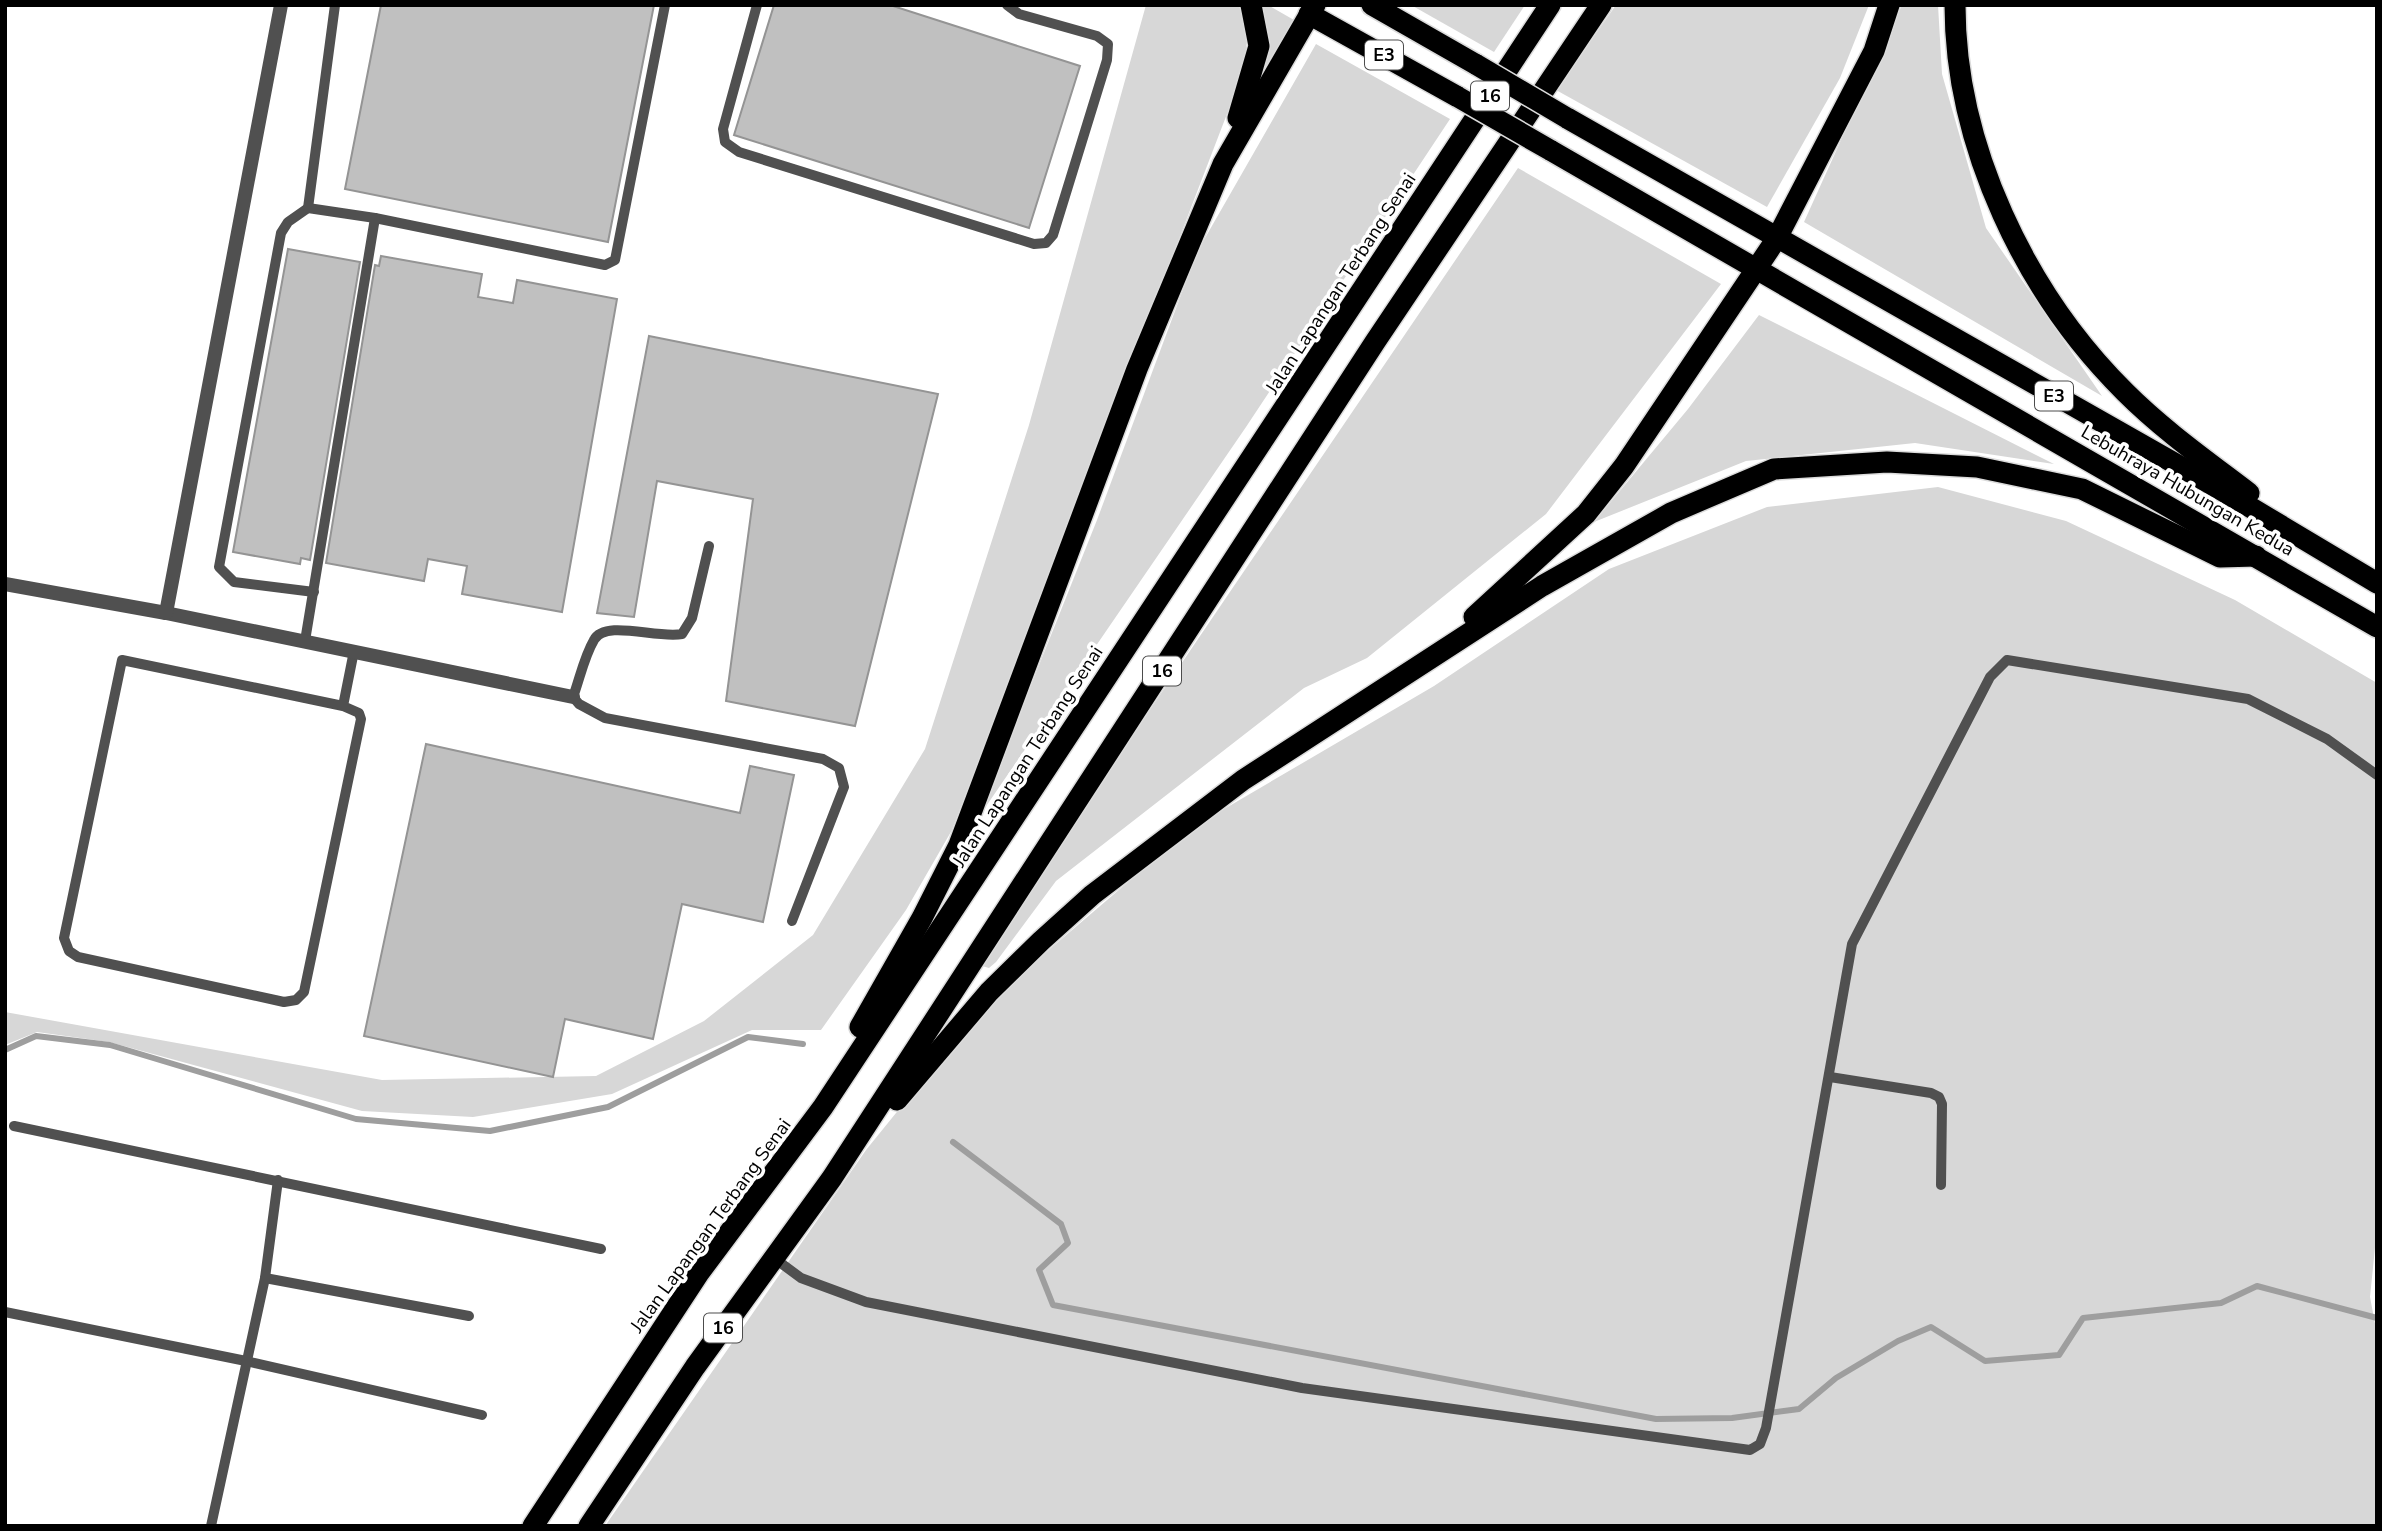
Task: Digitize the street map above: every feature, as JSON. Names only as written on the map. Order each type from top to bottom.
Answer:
[{"type":"highway","points":[[823,1107],[853,1039],[922,918],[959,845],[1137,369],[1223,163],[1259,46],[1251,5]]},
{"type":"highway","name":"E3","points":[[1372,5],[1777,238]]},
{"type":"highway","name":"Jalan Lapangan Terbang Senai","points":[[534,1526],[699,1273],[823,1107],[1550,5]]},
{"type":"highway","name":"16","points":[[589,1526],[695,1367],[832,1178],[1375,342],[1601,5]]},
{"type":"highway","points":[[1430,656],[1586,514],[1624,466],[1777,238],[1874,51],[1889,5]]},
{"type":"highway","points":[[1955,5],[1959,69],[1992,192],[2027,262],[2055,307],[2123,390],[2161,426],[2330,555]]},
{"type":"highway","points":[[1223,163],[1312,9]]},
{"type":"highway","name":"E3","points":[[1312,9],[1458,97],[1758,268]]},
{"type":"highway","name":"Lebuhraya Hubungan Kedua","points":[[1777,238],[2377,583]]},
{"type":"highway","name":"Lebuhraya Hubungan Kedua","points":[[1758,268],[2377,626]]},
{"type":"highway","points":[[832,1178],[989,992],[1092,895],[1243,780],[1430,656],[1542,586],[1671,513],[1774,470],[1887,463],[1976,467],[2082,489],[2220,557],[2256,556]]},
{"type":"street","points":[[166,613],[281,5]]},
{"type":"street","points":[[5,584],[166,613],[573,697]]},
{"type":"lane","points":[[308,208],[335,5]]},
{"type":"lane","points":[[314,592],[234,582],[219,567],[278,244],[288,222],[308,208],[375,218],[605,265],[611,263],[615,260],[665,5]]},
{"type":"lane","points":[[757,5],[723,129],[725,142],[739,152],[1034,244],[1046,243],[1053,235],[1107,60],[1108,44],[1097,36],[1019,14],[1007,5]]},
{"type":"lane","points":[[305,641],[375,218]]},
{"type":"lane","points":[[709,547],[692,618],[682,634],[666,637],[611,629],[601,631],[594,639],[573,697],[579,705],[605,718],[823,759],[839,768],[844,786],[792,921]]},
{"type":"lane","points":[[343,706],[354,651]]},
{"type":"lane","points":[[122,660],[343,706],[354,709],[361,719],[304,992],[296,1000],[284,1002],[78,957],[69,951],[64,938],[122,660]]},
{"type":"lane","points":[[774,1258],[801,1278],[866,1302],[1302,1388],[1744,1452],[1760,1444],[1766,1428],[1852,944],[1990,677],[2007,660],[2248,699],[2327,738],[2377,775]]},
{"type":"lane","points":[[1830,1077],[1939,1097],[1942,1104],[1941,1185]]},
{"type":"lane","points":[[14,1126],[601,1249]]},
{"type":"lane","points":[[211,1526],[265,1278],[278,1180]]},
{"type":"lane","points":[[265,1278],[469,1316]]},
{"type":"lane","points":[[5,1312],[482,1415]]},
{"type":"shaded area","points":[[1146,5],[1239,5],[1247,34],[1245,67],[952,830],[906,910],[821,1030],[752,1030],[612,1094],[473,1117],[362,1111],[109,1042],[37,1032],[5,1045],[5,1012],[382,1080],[596,1076],[704,1021],[813,935],[925,749],[1029,425]]},
{"type":"shaded area","points":[[1258,5],[1268,5],[1294,20],[1253,88],[1266,47],[1265,29]]},
{"type":"shaded area","points":[[1411,5],[1525,5],[1494,52]]},
{"type":"shaded area","points":[[1616,5],[1869,5],[1840,78],[1767,207],[1556,90]]},
{"type":"shaded area","points":[[1902,5],[1938,5],[1942,74],[1986,228],[2102,396],[1804,222]]},
{"type":"shaded area","points":[[1316,44],[1450,119],[1246,427],[978,818],[1097,520],[1197,252]]},
{"type":"shaded area","points":[[1518,168],[1721,284],[1546,514],[1367,658],[1304,688],[1056,881],[996,962],[989,968],[982,966],[984,954]]},
{"type":"shaded area","points":[[1759,315],[2054,464],[1915,443],[1746,461],[1594,522],[1688,409]]},
{"type":"shaded area","points":[[1938,487],[2066,521],[2235,600],[2377,683],[2377,1228],[2370,1297],[2377,1334],[2377,1526],[605,1526],[866,1150],[982,1007],[1190,829],[1434,686],[1609,569],[1767,507]]},
{"type":"building","points":[[381,5],[654,5],[608,242],[345,189]]},
{"type":"building","points":[[774,5],[890,5],[1080,66],[1029,228],[734,135]]},
{"type":"building","points":[[288,249],[360,262],[310,560],[301,558],[300,564],[233,552]]},
{"type":"building","points":[[381,256],[482,274],[478,297],[513,303],[517,280],[617,299],[562,612],[462,594],[467,566],[428,559],[424,581],[326,563],[375,265],[379,266]]},
{"type":"building","points":[[649,336],[938,394],[855,726],[726,701],[753,499],[657,481],[634,617],[597,613]]},
{"type":"building","points":[[426,744],[740,813],[750,766],[794,775],[763,922],[682,904],[653,1039],[565,1019],[553,1077],[364,1036]]},
{"type":"waterway","points":[[5,1050],[36,1036],[110,1045],[356,1119],[490,1131],[608,1107],[748,1037],[803,1044]]},
{"type":"waterway","points":[[953,1142],[1061,1224],[1068,1243],[1039,1270],[1053,1305],[1656,1419],[1732,1418],[1799,1409],[1836,1378],[1898,1341],[1931,1327],[1985,1361],[2059,1355],[2083,1318],[2221,1303],[2257,1286],[2377,1318]]}]
